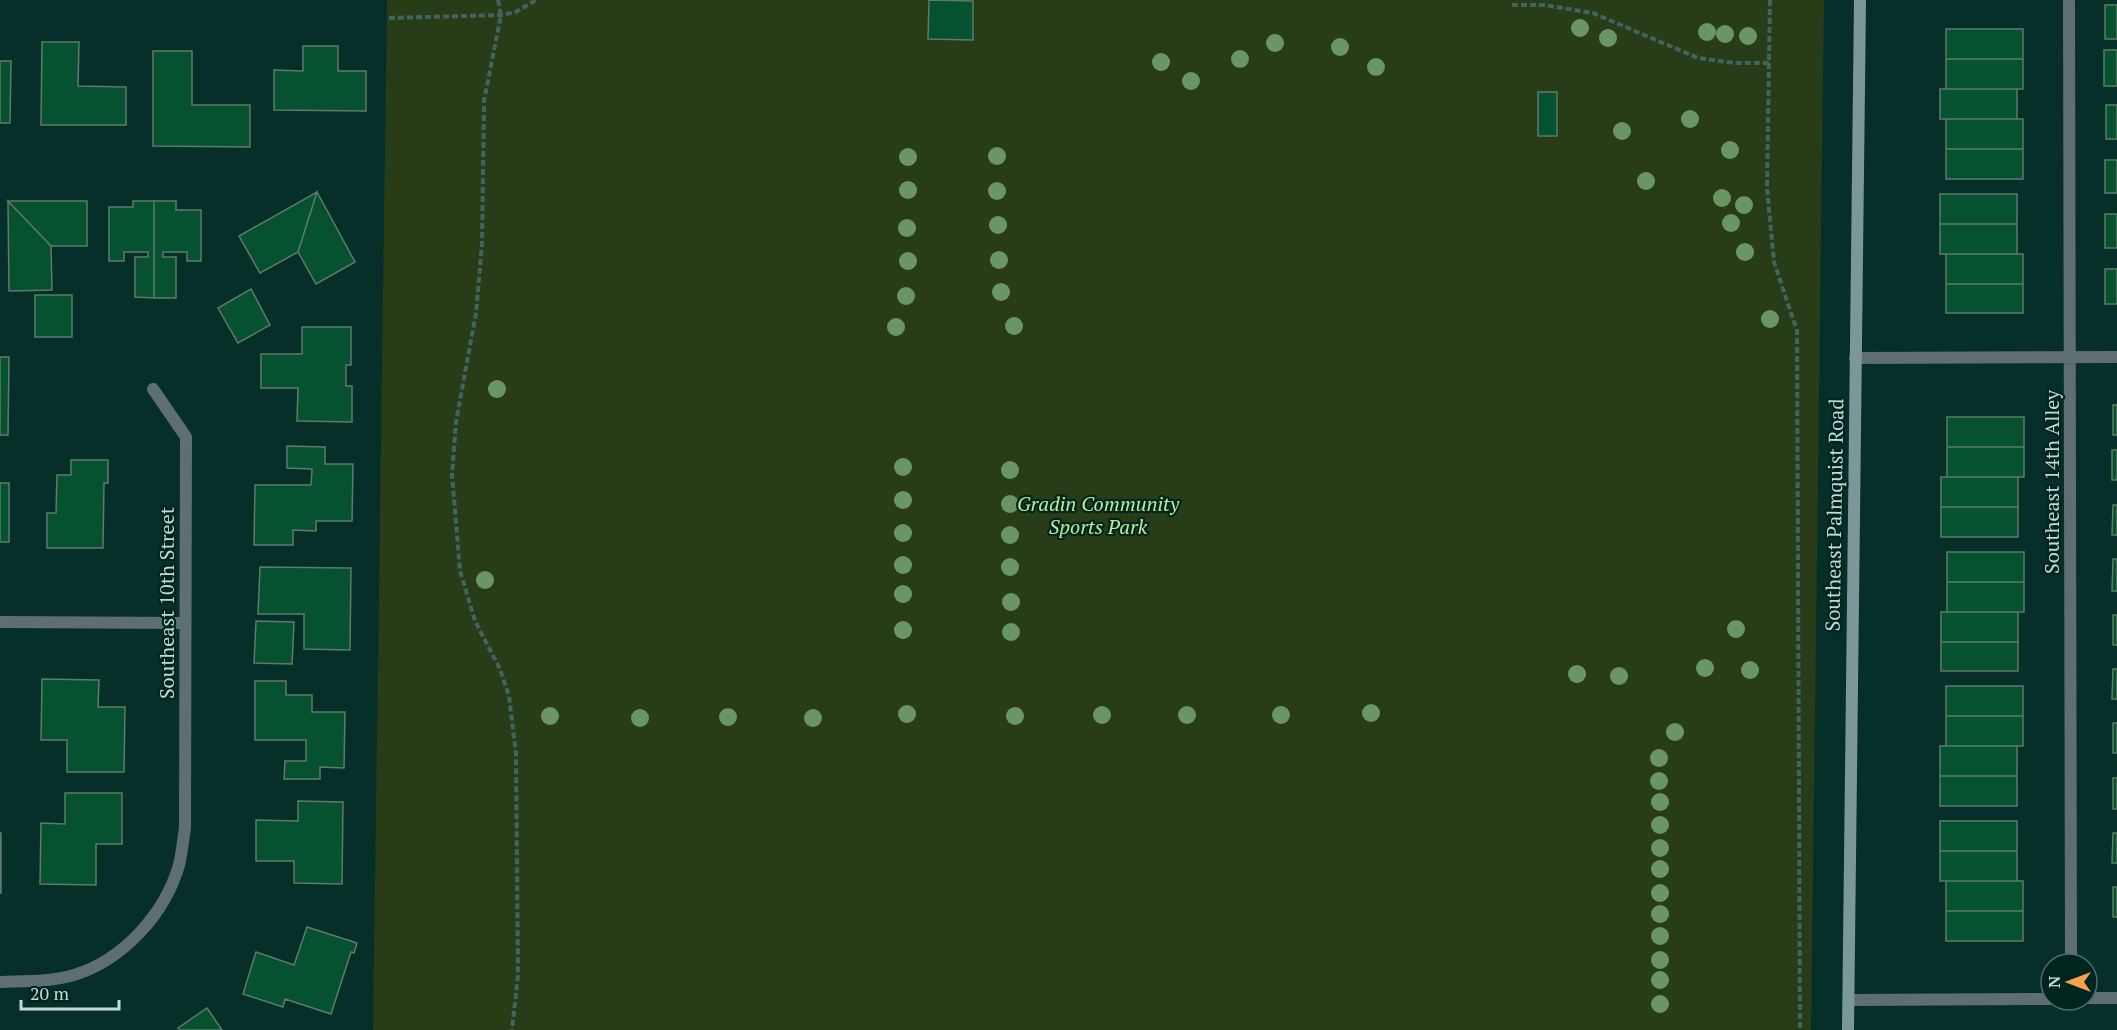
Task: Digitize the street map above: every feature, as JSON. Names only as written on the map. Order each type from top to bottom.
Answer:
[{"type":"main road","name":"Southeast Palmquist Road","points":[[1848,1030],[1860,0]]},
{"type":"street","name":"Southeast 14th Alley","points":[[2069,0],[2071,952]]},
{"type":"street","points":[[1855,358],[2117,357]]},
{"type":"street","name":"Southeast 10th Street","points":[[0,982],[36,981],[74,975],[110,958],[140,933],[164,902],[179,865],[185,828],[186,437],[153,389]]},
{"type":"street","points":[[0,622],[185,623]]},
{"type":"street","points":[[2099,998],[2117,998]]},
{"type":"street","points":[[1849,1000],[2039,999]]},
{"type":"path","points":[[498,0],[501,15],[484,101],[482,244],[473,335],[456,422],[452,474],[456,542],[463,581],[475,621],[500,669],[509,696],[513,723],[516,754],[518,975],[512,1030]]},
{"type":"path","points":[[389,18],[501,15],[516,12],[536,0]]},
{"type":"path","points":[[1770,0],[1767,188],[1774,262],[1797,331],[1800,1030]]},
{"type":"path","points":[[1512,5],[1544,5],[1593,13],[1698,58],[1735,63],[1769,63]]},
{"type":"green space","name":"Gradin Community Sports Park","points":[[387,0],[1824,0],[1811,1030],[373,1030]]},
{"type":"building","points":[[929,0],[973,1],[973,40],[928,39]]},
{"type":"building","points":[[2105,5],[2117,5],[2117,39],[2105,39]]},
{"type":"building","points":[[1946,29],[2023,29],[2023,59],[1946,59]]},
{"type":"building","points":[[42,42],[79,42],[78,86],[126,87],[126,125],[41,125]]},
{"type":"building","points":[[303,46],[338,46],[338,71],[366,71],[366,111],[274,110],[274,70],[303,71]]},
{"type":"building","points":[[2104,50],[2117,50],[2117,86],[2104,86]]},
{"type":"building","points":[[153,51],[192,51],[192,105],[250,105],[250,147],[153,146]]},
{"type":"building","points":[[1946,59],[2023,59],[2023,89],[1946,89]]},
{"type":"building","points":[[0,61],[11,61],[10,123],[0,123]]},
{"type":"building","points":[[1940,89],[2017,89],[2017,119],[1940,119]]},
{"type":"building","points":[[1538,92],[1557,92],[1557,136],[1538,136]]},
{"type":"building","points":[[2106,105],[2117,105],[2117,139],[2106,139]]},
{"type":"building","points":[[1946,119],[2023,119],[2023,149],[1946,149]]},
{"type":"building","points":[[1946,149],[2023,149],[2023,179],[1946,179]]},
{"type":"building","points":[[2105,160],[2117,160],[2117,193],[2105,193]]},
{"type":"building","points":[[317,192],[298,252],[260,273],[239,236]]},
{"type":"building","points":[[317,192],[355,262],[316,284],[298,252]]},
{"type":"building","points":[[1940,194],[2017,194],[2017,224],[1940,224]]},
{"type":"building","points":[[8,201],[51,246],[52,290],[9,291]]},
{"type":"building","points":[[8,201],[87,201],[87,246],[51,246]]},
{"type":"building","points":[[133,201],[154,201],[154,298],[135,297],[135,257],[148,257],[148,252],[124,252],[124,261],[109,261],[109,207],[133,207]]},
{"type":"building","points":[[154,201],[176,201],[176,210],[201,210],[201,261],[187,261],[187,252],[163,252],[163,257],[176,257],[176,298],[154,298]]},
{"type":"building","points":[[2105,214],[2117,214],[2117,248],[2105,248]]},
{"type":"building","points":[[1940,224],[2017,224],[2017,254],[1940,254]]},
{"type":"building","points":[[1946,254],[2023,254],[2023,284],[1946,284]]},
{"type":"building","points":[[2105,269],[2117,269],[2117,304],[2105,304]]},
{"type":"building","points":[[1946,284],[2023,284],[2023,313],[1946,313]]},
{"type":"building","points":[[251,289],[270,325],[238,343],[218,308]]},
{"type":"building","points":[[35,295],[72,295],[72,337],[35,337]]},
{"type":"building","points":[[302,327],[351,327],[351,365],[346,365],[346,386],[352,386],[352,422],[297,421],[298,388],[261,388],[261,354],[302,354]]},
{"type":"building","points":[[0,357],[9,357],[8,435],[0,435]]},
{"type":"building","points":[[2113,405],[2117,405],[2117,435],[2113,435]]},
{"type":"building","points":[[1947,417],[2024,417],[2024,447],[1947,447]]},
{"type":"building","points":[[287,446],[325,447],[325,464],[353,464],[352,521],[316,521],[316,531],[293,530],[293,545],[254,545],[255,485],[311,485],[312,469],[287,468]]},
{"type":"building","points":[[1947,447],[2024,447],[2024,477],[1947,477]]},
{"type":"building","points":[[2112,450],[2117,450],[2117,480],[2112,480]]},
{"type":"building","points":[[71,460],[108,460],[108,483],[104,483],[103,548],[47,548],[47,513],[56,513],[57,475],[71,475]]},
{"type":"building","points":[[1941,477],[2018,477],[2018,507],[1941,507]]},
{"type":"building","points":[[0,483],[9,483],[9,542],[0,542]]},
{"type":"building","points":[[2113,505],[2117,505],[2117,535],[2112,535]]},
{"type":"building","points":[[1941,507],[2018,507],[2018,537],[1941,537]]},
{"type":"building","points":[[1947,552],[2024,552],[2024,582],[1947,582]]},
{"type":"building","points":[[2113,559],[2117,559],[2117,591],[2112,591]]},
{"type":"building","points":[[260,567],[351,568],[350,650],[304,649],[304,614],[258,614]]},
{"type":"building","points":[[1947,582],[2024,582],[2024,612],[1947,612]]},
{"type":"building","points":[[1941,612],[2018,612],[2018,642],[1941,642]]},
{"type":"building","points":[[2113,615],[2117,615],[2117,645],[2113,645]]},
{"type":"building","points":[[256,621],[294,622],[292,664],[254,663]]},
{"type":"building","points":[[1941,642],[2018,642],[2018,671],[1941,671]]},
{"type":"building","points":[[2113,669],[2117,669],[2117,699],[2112,699]]},
{"type":"building","points":[[42,679],[99,680],[98,707],[125,707],[124,772],[67,772],[67,740],[41,740]]},
{"type":"building","points":[[255,681],[286,681],[286,695],[312,695],[312,712],[345,712],[344,768],[320,767],[320,779],[284,779],[285,761],[306,761],[306,740],[255,740]]},
{"type":"building","points":[[1946,686],[2023,686],[2023,716],[1946,716]]},
{"type":"building","points":[[1946,716],[2023,716],[2023,746],[1946,746]]},
{"type":"building","points":[[2113,723],[2117,723],[2117,753],[2113,753]]},
{"type":"building","points":[[1940,746],[2017,746],[2017,776],[1940,776]]},
{"type":"building","points":[[1940,776],[2017,776],[2017,806],[1940,806]]},
{"type":"building","points":[[2113,778],[2117,778],[2117,809],[2113,809]]},
{"type":"building","points":[[65,793],[122,793],[122,844],[96,844],[96,885],[40,884],[41,823],[65,824]]},
{"type":"building","points":[[298,801],[343,802],[342,884],[294,883],[294,861],[256,861],[256,820],[298,821]]},
{"type":"building","points":[[1940,821],[2017,821],[2017,851],[1940,851]]},
{"type":"building","points":[[1,833],[1,893],[0,893]]},
{"type":"building","points":[[2113,833],[2117,833],[2117,863],[2112,863]]},
{"type":"building","points":[[1940,851],[2017,851],[2017,881],[1940,881]]},
{"type":"building","points":[[1946,881],[2023,881],[2023,911],[1946,911]]},
{"type":"building","points":[[2113,887],[2117,887],[2117,917],[2113,917]]},
{"type":"building","points":[[1946,911],[2023,911],[2023,941],[1946,941]]},
{"type":"building","points":[[307,927],[357,943],[354,953],[351,952],[331,1014],[285,999],[283,1007],[243,994],[256,952],[294,965]]},
{"type":"building","points":[[207,1008],[222,1030],[180,1030],[178,1028]]}]
